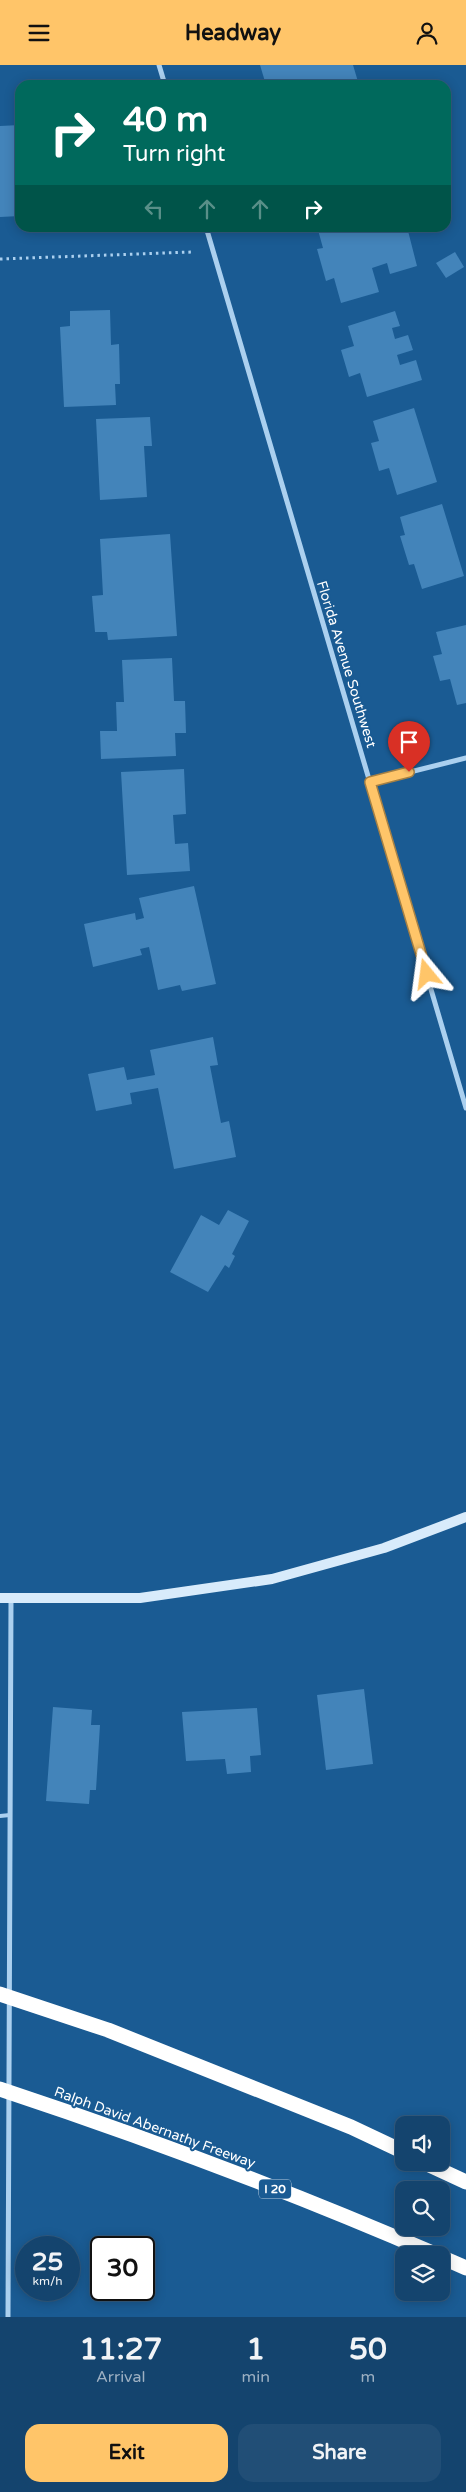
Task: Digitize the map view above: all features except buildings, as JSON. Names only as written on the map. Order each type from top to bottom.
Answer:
[{"type":"highway","points":[[0,1994],[108,2030],[351,2127],[395,2148]]},
{"type":"highway","name":"Ralph David Abernathy Freeway","points":[[0,2089],[112,2126],[415,2246]]},
{"type":"highway","points":[[441,2171],[466,2183]]},
{"type":"highway","points":[[450,2261],[466,2268]]},
{"type":"main road","points":[[0,1598],[11,1600],[140,1599],[272,1579],[384,1548],[466,1517]]},
{"type":"street","points":[[159,65],[164,80]]},
{"type":"street","name":"Florida Avenue Southwest","points":[[207,232],[466,1108]]},
{"type":"street","points":[[370,782],[466,758]]},
{"type":"street","points":[[8,2317],[11,1600]]},
{"type":"lane","points":[[0,1816],[10,1815]]},
{"type":"path","points":[[0,259],[212,251]]},
{"type":"route","points":[[409,772],[370,782],[427,974]]}]
